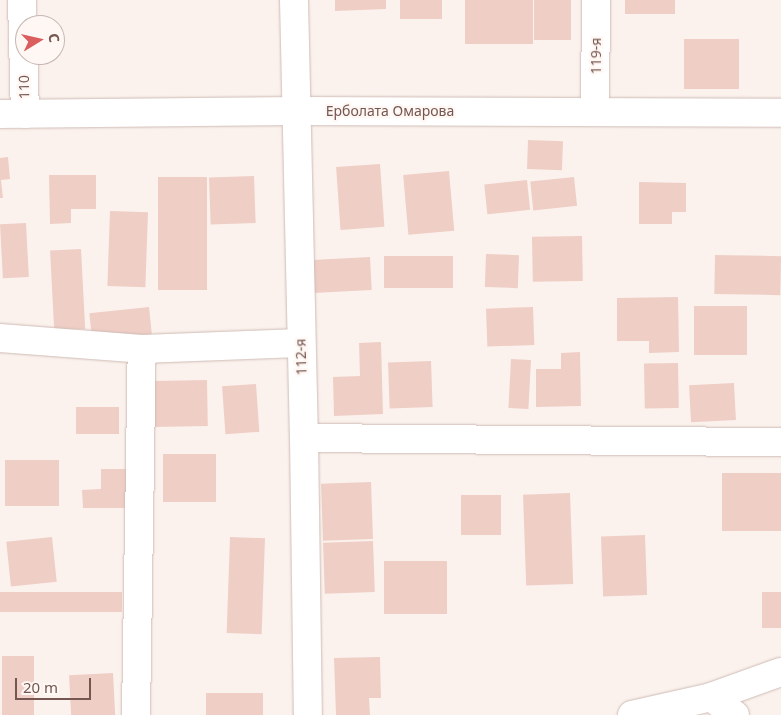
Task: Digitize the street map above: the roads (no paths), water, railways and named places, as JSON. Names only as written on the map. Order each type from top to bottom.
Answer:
[{"type":"street","name":"110","points":[[12,114],[22,0]]},
{"type":"street","name":"112-я","points":[[294,0],[308,715]]},
{"type":"street","name":"119-я","points":[[596,0],[596,112]]},
{"type":"street","name":"Ерболата Омарова","points":[[12,114],[296,111],[781,113]]},
{"type":"street","points":[[0,338],[142,348],[300,343]]},
{"type":"street","points":[[136,715],[142,348]]},
{"type":"street","points":[[304,438],[781,442]]},
{"type":"street","points":[[632,715],[711,697],[781,672]]},
{"type":"street","points":[[711,697],[735,715]]}]
